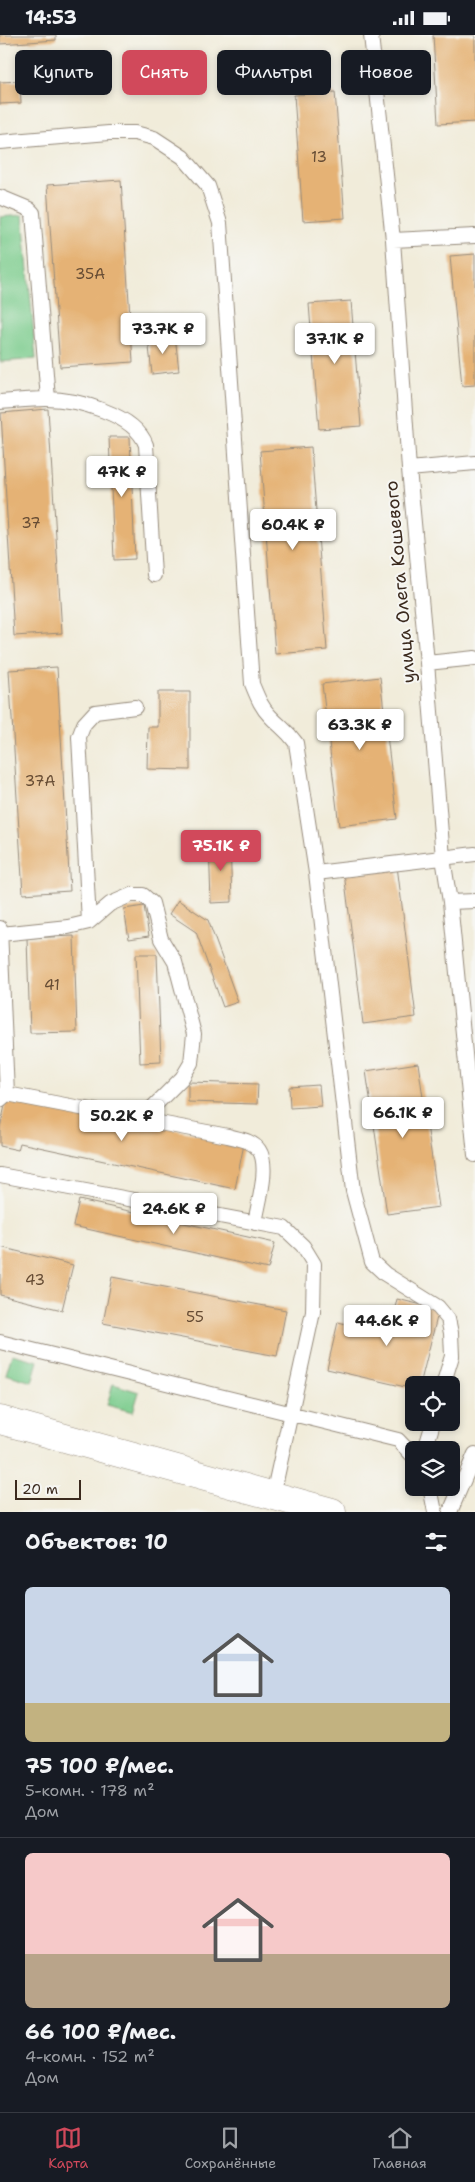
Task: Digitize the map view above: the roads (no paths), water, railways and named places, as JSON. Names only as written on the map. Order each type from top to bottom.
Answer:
[{"type":"main road","points":[[0,1421],[332,1512]]},
{"type":"lane","name":"улица Олега Кошевого","points":[[370,35],[393,240],[409,469],[427,663],[442,858],[450,902],[475,1155]]},
{"type":"lane","points":[[0,143],[109,133],[135,133],[154,138],[183,157],[208,186],[220,223],[252,684],[258,700],[270,717],[287,730],[296,743],[316,873],[353,1191],[372,1262],[385,1274],[412,1289],[438,1307],[448,1319],[452,1356],[446,1376]]},
{"type":"lane","points":[[0,197],[29,209],[33,213],[48,399]]},
{"type":"lane","points":[[393,240],[475,236]]},
{"type":"lane","points":[[0,402],[48,399],[112,413],[143,436],[146,445],[154,575]]},
{"type":"lane","points":[[409,469],[475,463]]},
{"type":"lane","points":[[427,663],[475,658]]},
{"type":"lane","points":[[89,922],[79,737],[84,724],[95,712],[135,707]]},
{"type":"lane","points":[[316,873],[474,854]]},
{"type":"lane","points":[[141,1119],[182,1078],[191,1063],[194,1035],[175,962],[161,939],[152,903],[143,895],[131,895],[110,903],[89,922],[68,927],[0,931],[3,1097],[141,1119],[248,1141],[259,1150],[264,1167],[255,1223]]},
{"type":"lane","points":[[450,902],[475,901]]},
{"type":"lane","points":[[0,1175],[284,1228],[303,1246],[314,1264],[313,1312],[272,1495]]},
{"type":"lane","points":[[0,1342],[398,1440],[405,1447]]},
{"type":"lane","points":[[450,1512],[475,1454]]},
{"type":"lane","points":[[432,1496],[435,1512]]}]
